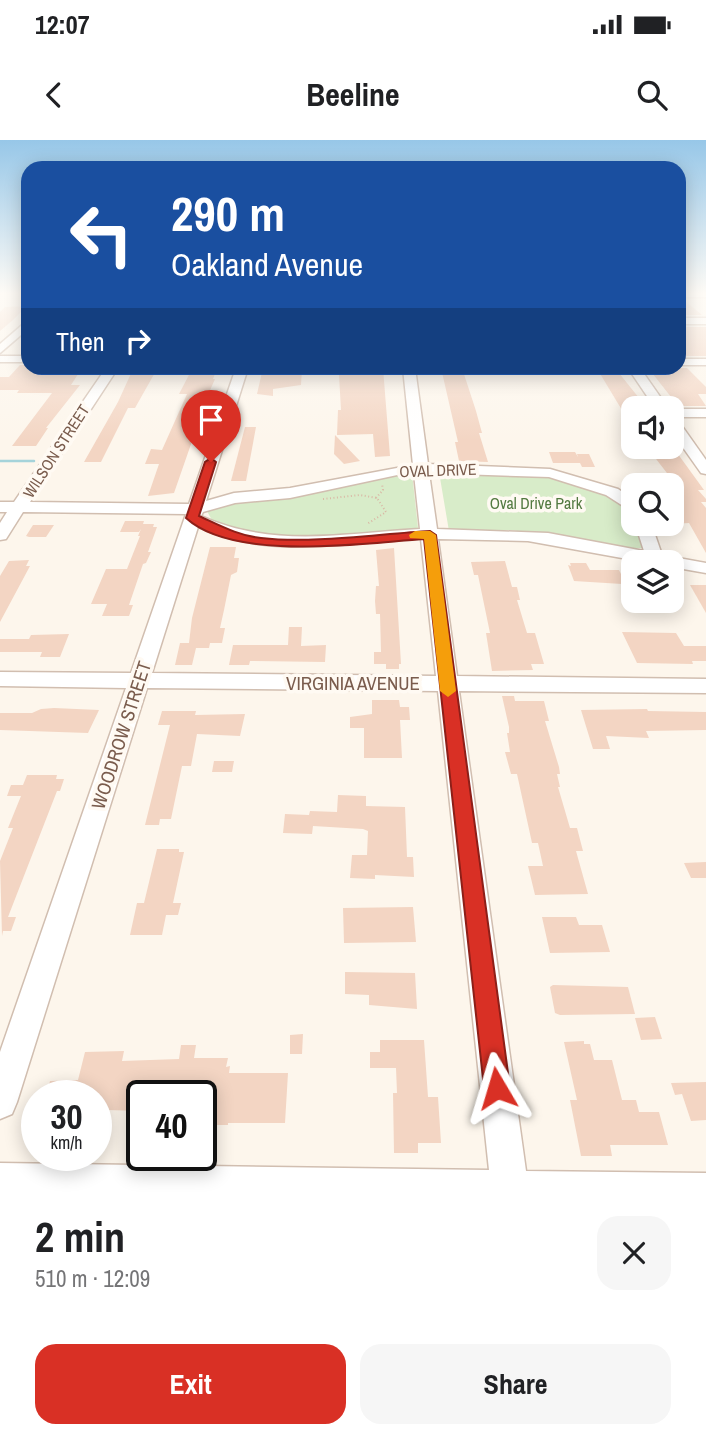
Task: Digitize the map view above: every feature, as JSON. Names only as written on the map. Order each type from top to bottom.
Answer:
[{"type":"street","points":[[0,359],[21,359]]},
{"type":"street","points":[[686,362],[706,362]]},
{"type":"street","name":"WILSON STREET","points":[[0,535],[107,375]]},
{"type":"street","name":"WOODROW STREET","points":[[0,1102],[240,375]]},
{"type":"street","points":[[405,375],[422,469],[510,1191]]},
{"type":"street","points":[[639,375],[654,396]]},
{"type":"street","points":[[684,412],[706,413]]},
{"type":"street","points":[[684,439],[706,470]]},
{"type":"street","name":"OVAL DRIVE","points":[[194,513],[234,498],[290,493],[402,470],[422,469],[550,473],[612,492],[621,499]]},
{"type":"street","points":[[0,507],[194,513],[225,533],[258,542],[315,544],[430,535],[510,535],[621,554]]},
{"type":"street","points":[[684,564],[706,568]]},
{"type":"street","name":"VIRGINIA AVENUE","points":[[0,679],[706,686]]},
{"type":"street","points":[[0,1181],[706,1192]]},
{"type":"path","points":[[376,498],[382,493],[383,486]]},
{"type":"path","points":[[322,500],[361,495],[376,498],[384,505],[386,512],[375,522],[360,526]]},
{"type":"green space","name":"Oval Drive Park","points":[[439,472],[533,474],[581,482],[620,501],[621,536],[641,536],[645,548],[612,548],[512,530],[449,531]]},
{"type":"green space","points":[[412,473],[418,528],[376,535],[264,537],[214,524],[207,511],[217,505]]},
{"type":"building","points":[[686,343],[706,343],[706,356],[686,356]]},
{"type":"building","points":[[20,365],[21,375],[77,375],[71,385],[80,385],[46,428],[36,446],[12,446],[52,393],[0,390],[0,377],[9,377]]},
{"type":"building","points":[[687,368],[706,387],[706,394],[698,394],[706,406],[684,406],[684,396],[670,396],[654,375],[686,375]]},
{"type":"building","points":[[130,375],[154,375],[135,408],[128,408],[101,462],[84,462]]},
{"type":"building","points":[[189,375],[214,375],[195,424],[198,424],[174,493],[148,496],[159,464],[145,464],[151,449],[162,450],[187,394],[179,394]]},
{"type":"building","points":[[261,375],[302,375],[301,385],[273,389],[273,396],[257,394]]},
{"type":"building","points":[[339,375],[384,375],[390,456],[375,457],[373,434],[337,435],[338,410],[341,410]]},
{"type":"building","points":[[443,375],[464,375],[488,462],[459,461],[455,442],[458,442]]},
{"type":"building","points":[[601,375],[621,375],[637,396],[621,396],[621,408]]},
{"type":"building","points":[[245,427],[256,427],[246,481],[231,481]]},
{"type":"building","points":[[335,435],[360,461],[344,464],[334,454]]},
{"type":"building","points":[[549,452],[575,452],[578,457],[577,454],[589,454],[595,467],[582,467],[580,463],[553,463]]},
{"type":"building","points":[[656,459],[682,459],[704,490],[698,490],[706,499],[706,502],[701,502],[706,508],[706,553],[689,523],[684,523],[684,473],[667,473]]},
{"type":"building","points":[[125,521],[144,521],[143,524],[154,524],[153,527],[157,527],[148,552],[151,552],[143,564],[129,605],[133,605],[129,616],[102,616],[107,604],[91,604],[106,569],[127,569],[140,536],[141,529],[139,532],[120,532]]},
{"type":"building","points":[[33,525],[54,525],[46,537],[26,536]]},
{"type":"building","points":[[210,547],[236,547],[234,558],[239,558],[237,572],[231,575],[220,628],[225,628],[222,643],[210,643],[209,648],[196,648],[192,665],[175,665],[180,643],[189,643],[192,618]]},
{"type":"building","points":[[394,548],[401,664],[399,669],[386,669],[386,664],[374,664],[374,652],[381,652],[380,614],[376,614],[375,601],[376,586],[379,586],[376,550]]},
{"type":"building","points":[[29,560],[26,566],[30,566],[0,622],[0,576],[9,561]]},
{"type":"building","points":[[505,561],[512,587],[517,587],[520,600],[517,600],[527,633],[535,633],[544,664],[531,664],[533,670],[492,671],[486,633],[490,633],[478,575],[474,575],[471,562]]},
{"type":"building","points":[[570,563],[586,563],[590,570],[619,570],[621,584],[574,581],[568,565],[571,566]]},
{"type":"building","points":[[690,585],[706,585],[706,613]]},
{"type":"building","points":[[289,627],[302,627],[301,646],[326,645],[325,662],[250,661],[249,665],[229,665],[233,645],[288,645]]},
{"type":"building","points":[[622,632],[676,633],[684,646],[706,646],[706,661],[692,661],[693,664],[637,663]]},
{"type":"building","points":[[69,634],[60,657],[40,657],[42,652],[0,652],[0,639]]},
{"type":"building","points":[[502,696],[514,696],[515,701],[544,701],[549,721],[545,721],[559,767],[558,787],[570,828],[577,828],[583,851],[576,851],[588,894],[535,895],[528,866],[543,866],[538,843],[532,843],[517,774],[511,774],[505,752],[510,752],[507,733],[509,727]]},
{"type":"building","points":[[372,700],[399,700],[400,707],[409,707],[410,720],[400,720],[402,758],[364,758],[364,728],[350,728],[350,717],[372,714]]},
{"type":"building","points":[[54,708],[99,710],[88,733],[0,730],[0,713],[32,713]]},
{"type":"building","points":[[581,710],[706,712],[706,730],[646,731],[649,738],[606,736],[610,749],[593,749]]},
{"type":"building","points":[[162,711],[196,711],[195,715],[245,714],[240,736],[197,734],[191,766],[182,766],[171,819],[160,819],[159,825],[145,825],[170,725],[158,725]]},
{"type":"building","points":[[214,761],[234,761],[232,772],[212,772]]},
{"type":"building","points":[[27,775],[57,775],[56,779],[64,779],[8,917],[16,917],[11,931],[3,931],[2,936],[0,861],[13,828],[8,828],[21,796],[7,796],[11,785],[23,785]]},
{"type":"building","points":[[338,795],[366,796],[366,806],[405,807],[407,857],[413,857],[414,877],[375,875],[375,879],[350,878],[352,855],[367,855],[368,831],[363,829],[313,826],[312,834],[283,833],[285,814],[337,812]]},
{"type":"building","points":[[157,849],[179,849],[179,852],[184,852],[173,903],[181,903],[178,915],[166,915],[162,935],[130,935],[137,903],[144,903]]},
{"type":"building","points":[[706,862],[706,878],[691,878],[684,863]]},
{"type":"building","points":[[413,907],[416,942],[344,943],[343,908]]},
{"type":"building","points":[[542,917],[576,917],[579,925],[602,925],[610,952],[550,953]]},
{"type":"building","points":[[345,972],[415,973],[417,1009],[369,1005],[369,995],[345,994]]},
{"type":"building","points":[[550,987],[628,987],[635,1014],[560,1015],[555,1013]]},
{"type":"building","points":[[655,1017],[662,1039],[641,1040],[635,1018]]},
{"type":"building","points":[[303,1034],[302,1054],[290,1054],[290,1035]]},
{"type":"building","points":[[380,1040],[424,1040],[428,1097],[438,1097],[441,1143],[418,1143],[418,1153],[394,1153],[393,1093],[397,1093],[396,1068],[370,1068],[370,1052],[380,1052]]},
{"type":"building","points":[[584,1041],[584,1044],[590,1044],[594,1060],[612,1060],[622,1100],[636,1100],[639,1112],[659,1112],[668,1145],[610,1145],[612,1156],[581,1156],[570,1100],[577,1100],[564,1042]]},
{"type":"building","points":[[181,1045],[196,1045],[194,1058],[228,1058],[226,1067],[230,1066],[229,1073],[288,1073],[285,1123],[217,1125],[217,1080],[126,1080],[126,1111],[112,1110],[112,1080],[78,1080],[85,1052],[124,1051],[122,1061],[179,1059]]},
{"type":"building","points":[[706,1082],[706,1120],[691,1121],[682,1094],[675,1095],[671,1083]]},
{"type":"waterway","points":[[0,461],[34,461]]},
{"type":"slow traffic","points":[[415,535],[430,535],[448,691]]},
{"type":"route","points":[[211,462],[192,518],[225,533],[258,542],[315,544],[430,535],[497,1088]]}]
